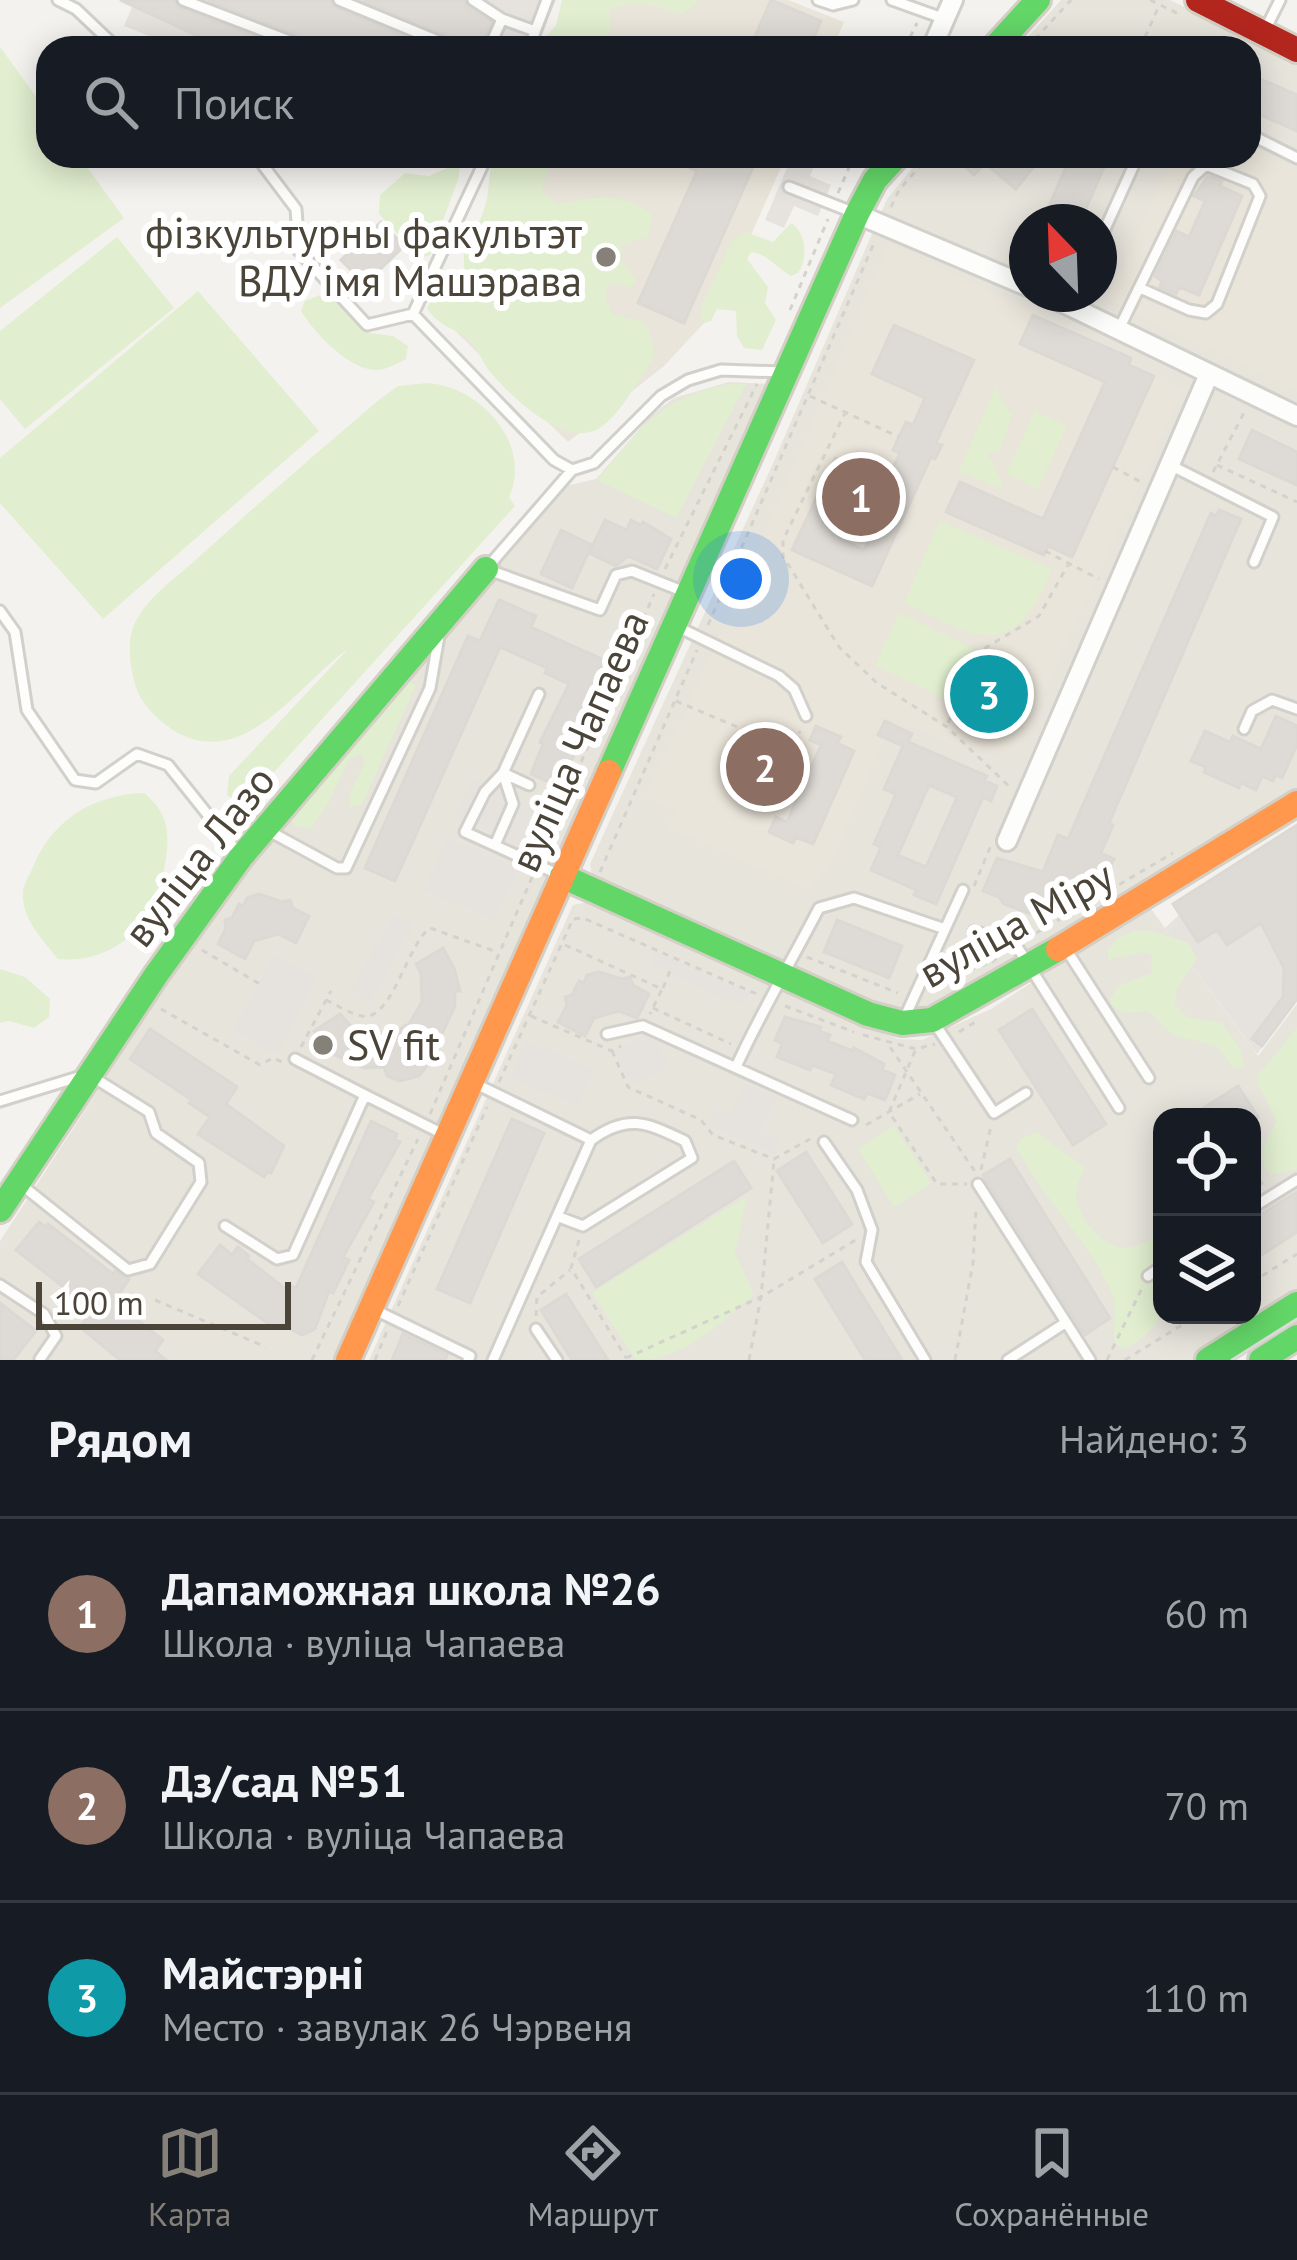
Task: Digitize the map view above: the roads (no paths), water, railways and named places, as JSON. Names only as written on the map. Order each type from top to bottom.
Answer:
[{"type":"street","points":[[1005,36],[1038,0]]},
{"type":"street","points":[[1198,0],[1297,50]]},
{"type":"street","name":"вуліца Чапаева","points":[[348,1360],[382,1312],[443,1175],[436,1131],[482,1087],[562,876],[674,625],[846,209],[880,168]]},
{"type":"street","points":[[846,209],[1009,278]]},
{"type":"street","points":[[1092,312],[1297,416]]},
{"type":"street","points":[[1007,841],[1209,374]]},
{"type":"street","name":"вуліца Лазо","points":[[0,1210],[88,1074],[241,857],[486,569]]},
{"type":"street","name":"вуліца Міру","points":[[562,876],[868,1014],[896,1034],[932,1020],[1029,967],[1297,803]]},
{"type":"street","points":[[1208,1360],[1297,1304]]},
{"type":"street","points":[[1261,1360],[1297,1337]]},
{"type":"lane","points":[[58,0],[76,9],[104,36]]},
{"type":"lane","points":[[183,0],[277,36]]},
{"type":"lane","points":[[339,0],[426,36]]},
{"type":"lane","points":[[473,0],[502,19],[536,31]]},
{"type":"lane","points":[[534,36],[547,0]]},
{"type":"lane","points":[[818,0],[833,5],[853,0]]},
{"type":"lane","points":[[892,0],[949,9]]},
{"type":"lane","points":[[1264,33],[1280,0]]},
{"type":"lane","points":[[494,36],[502,19]]},
{"type":"lane","points":[[1261,140],[1297,158]]},
{"type":"lane","points":[[265,168],[296,209],[299,251],[349,309],[367,325],[413,314]]},
{"type":"lane","points":[[413,314],[481,168]]},
{"type":"lane","points":[[1116,204],[1133,168]]},
{"type":"lane","points":[[1119,329],[1193,177],[1203,168]]},
{"type":"lane","points":[[1140,288],[1189,310],[1206,313],[1217,304],[1260,196],[1253,184],[1213,168]]},
{"type":"lane","points":[[789,187],[846,209]]},
{"type":"lane","points":[[413,314],[554,460],[572,470]]},
{"type":"lane","points":[[687,593],[632,571],[616,574],[600,610],[486,569],[572,470],[594,463],[661,396],[688,380],[721,370],[776,371]]},
{"type":"lane","points":[[1170,465],[1274,517],[1254,562]]},
{"type":"lane","points":[[0,611],[15,632],[28,710],[75,780],[96,783],[137,754],[167,765],[241,857]]},
{"type":"lane","points":[[265,829],[337,868],[346,868],[430,688],[441,623]]},
{"type":"lane","points":[[674,625],[779,676],[794,689],[806,716]]},
{"type":"lane","points":[[539,694],[503,773],[485,792],[465,832],[562,876]]},
{"type":"lane","points":[[1244,729],[1252,711],[1272,700],[1297,709]]},
{"type":"lane","points":[[495,845],[513,804],[503,773]]},
{"type":"lane","points":[[503,773],[529,785]]},
{"type":"lane","points":[[896,1034],[963,890]]},
{"type":"lane","points":[[736,1067],[819,908],[854,898],[945,929]]},
{"type":"lane","points":[[974,931],[1016,945],[1119,1108]]},
{"type":"lane","points":[[1064,946],[1149,1078]]},
{"type":"lane","points":[[932,1020],[994,1113],[1026,1093]]},
{"type":"lane","points":[[607,1034],[643,1027],[852,1120]]},
{"type":"lane","points":[[295,1059],[436,1131]]},
{"type":"lane","points":[[0,1101],[88,1074],[149,1112],[156,1133],[200,1163],[201,1182],[150,1264],[128,1270],[18,1182]]},
{"type":"lane","points":[[482,1087],[591,1140]]},
{"type":"lane","points":[[226,1226],[277,1259],[293,1255],[365,1095]]},
{"type":"lane","points":[[494,1360],[591,1140],[613,1124],[647,1123],[686,1141],[692,1158],[584,1226],[559,1217]]},
{"type":"lane","points":[[824,1142],[857,1190],[872,1230],[866,1262],[925,1360]]},
{"type":"lane","points":[[1261,1202],[1297,1180]]},
{"type":"lane","points":[[979,1181],[1090,1360]]},
{"type":"lane","points":[[1148,1276],[1153,1272]]},
{"type":"lane","points":[[0,1285],[44,1314],[56,1336],[40,1359]]},
{"type":"lane","points":[[382,1312],[472,1359]]},
{"type":"lane","points":[[1009,1360],[1065,1323]]},
{"type":"lane","points":[[536,1329],[556,1360]]},
{"type":"tram line","points":[[1232,1360],[1297,1319]]},
{"type":"place","name":"фізкультурны факультэт ВДУ імя Машэрава","points":[[606,257]]},
{"type":"place","name":"Дапаможная школа №26","points":[[861,497]]},
{"type":"place","name":"Майстэрні","points":[[989,694]]},
{"type":"place","name":"Дз/сад №51","points":[[765,767]]},
{"type":"place","name":"SV fit","points":[[323,1045]]}]
